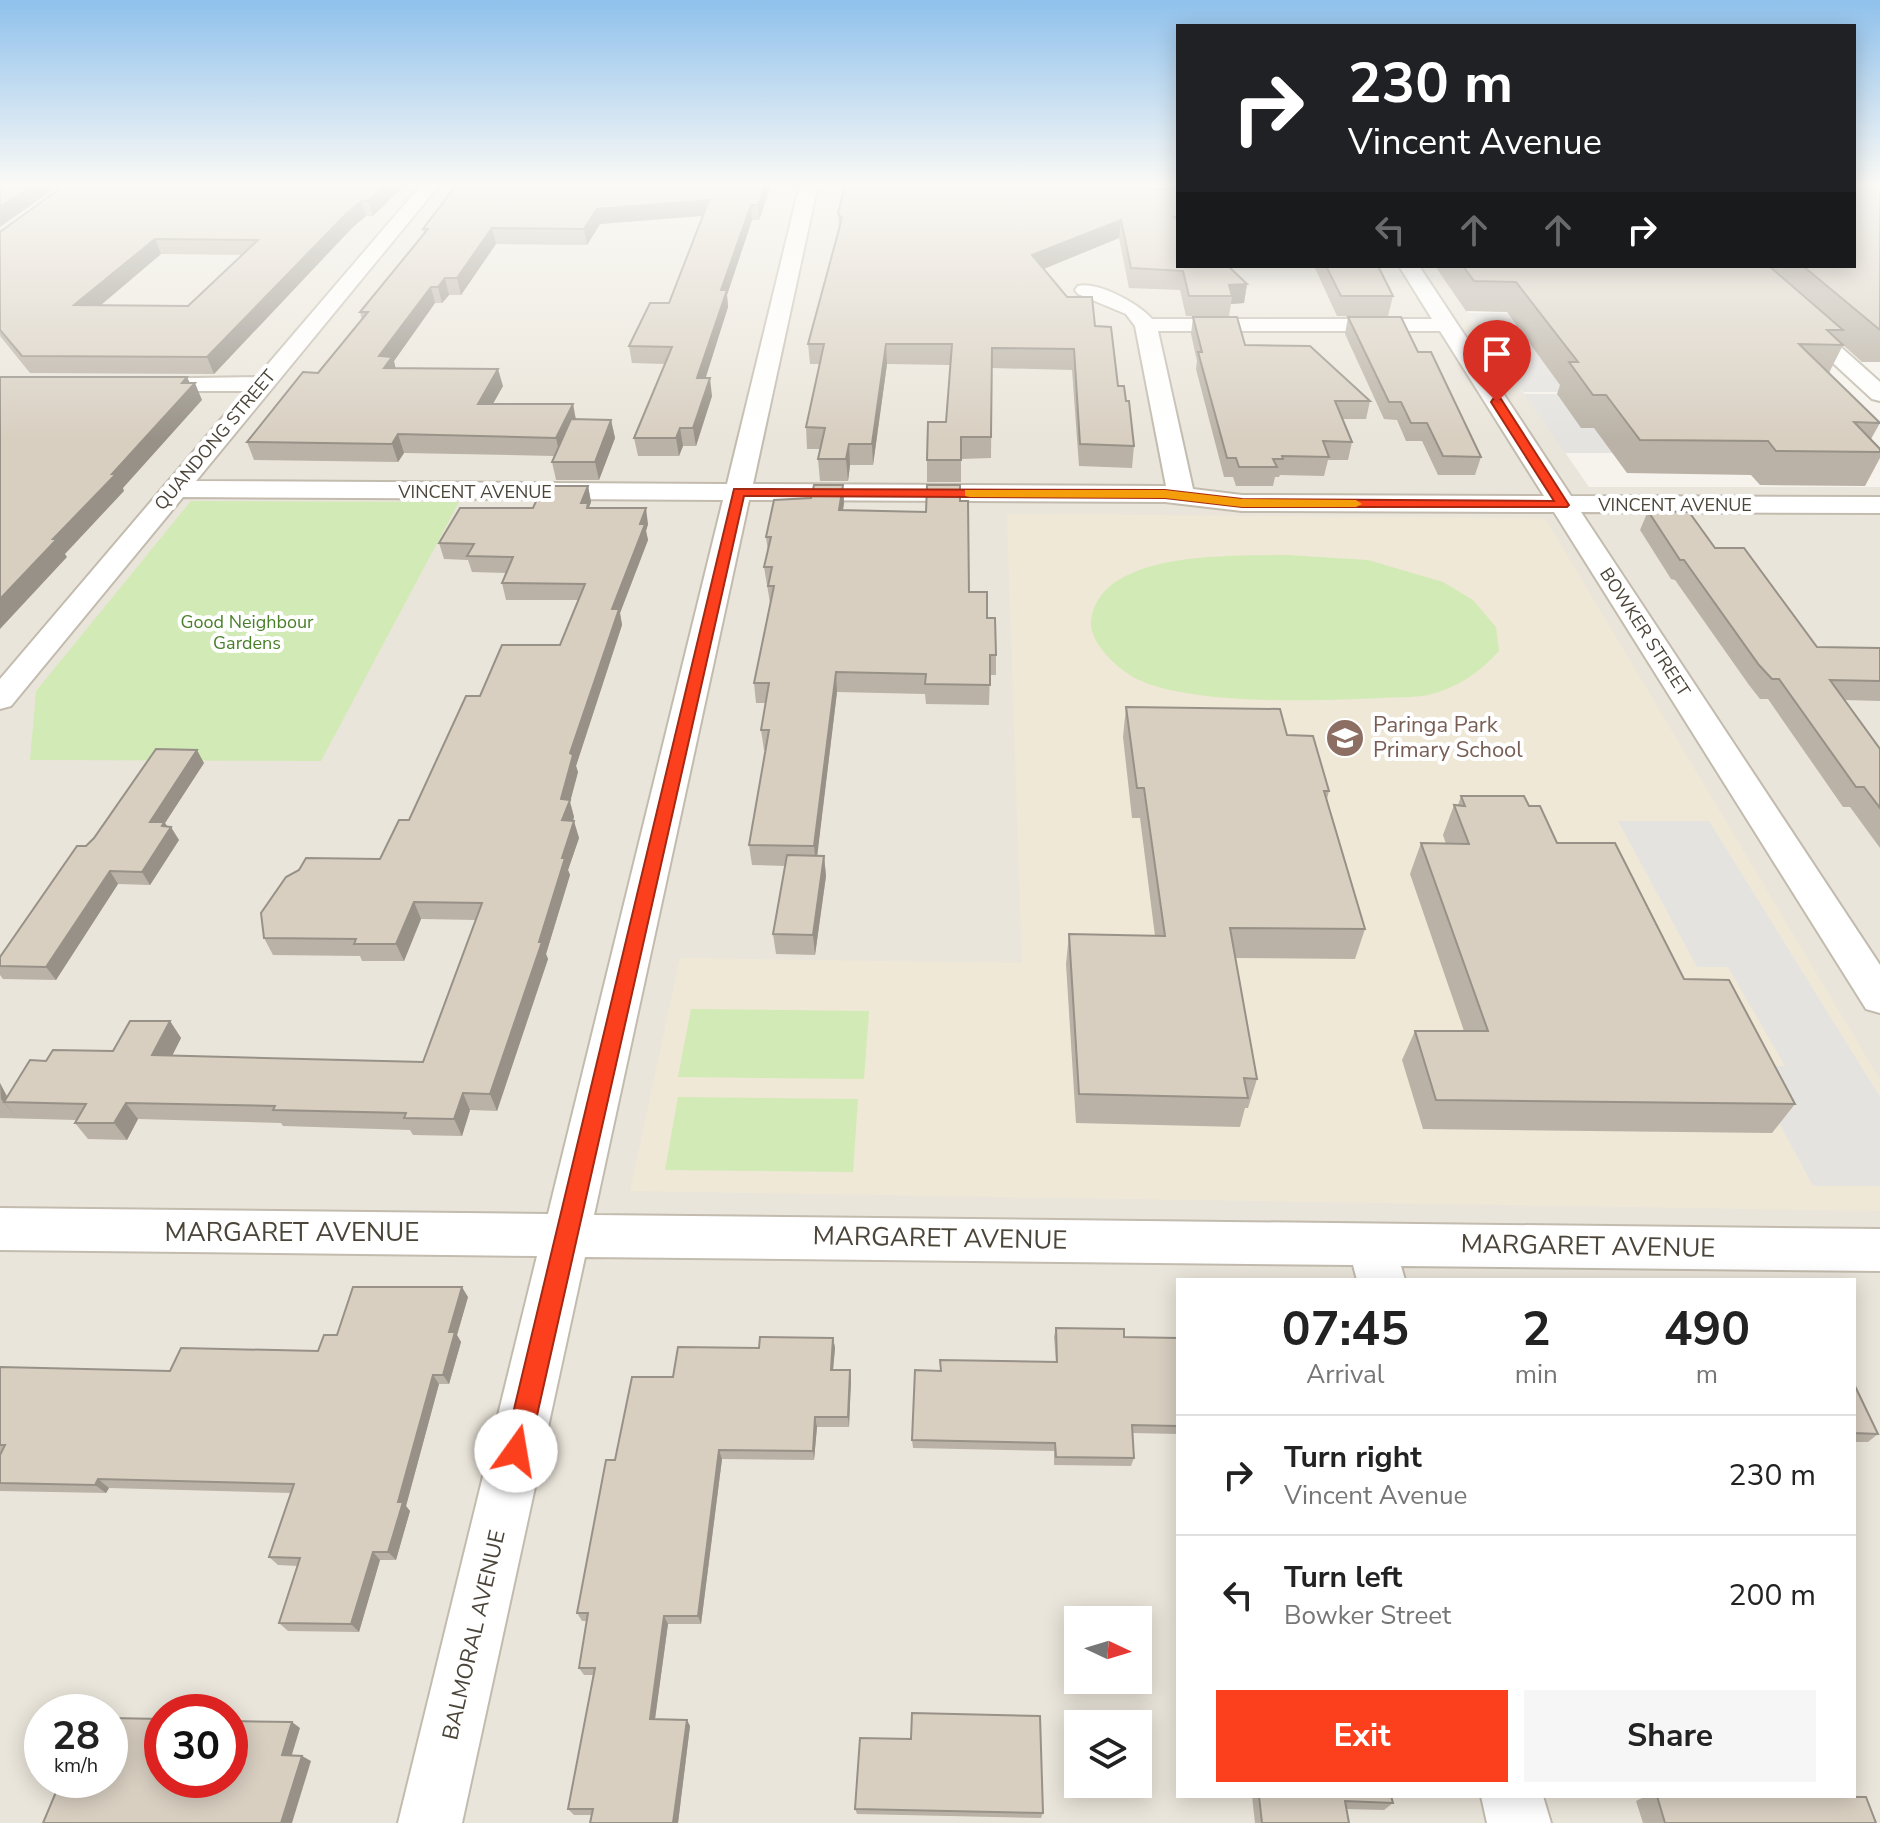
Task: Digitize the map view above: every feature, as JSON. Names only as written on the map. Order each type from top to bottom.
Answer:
[{"type":"street","name":"QUANDONG STREET","points":[[0,699],[359,269]]},
{"type":"street","name":"BALMORAL AVENUE","points":[[430,1823],[789,269]]},
{"type":"street","name":"BOWKER STREET","points":[[1411,269],[1880,998]]},
{"type":"street","points":[[1741,269],[1880,394]]},
{"type":"street","points":[[1085,290],[1133,310],[1146,325],[1181,496]]},
{"type":"street","points":[[1146,325],[1447,325]]},
{"type":"street","points":[[126,384],[261,384]]},
{"type":"street","name":"VINCENT AVENUE","points":[[174,489],[1181,496],[1242,503],[1880,505]]},
{"type":"street","name":"MARGARET AVENUE","points":[[0,1229],[567,1234],[1376,1262],[1880,1250]]},
{"type":"street","points":[[1513,1798],[1519,1823]]},
{"type":"shaded area","points":[[0,269],[1438,269],[1589,487],[1880,487],[1880,1823],[0,1823]]},
{"type":"shaded area","points":[[1469,313],[1599,314],[1546,365],[1554,376],[1630,392],[1523,392]]},
{"type":"shaded area","points":[[1524,394],[1557,394],[1581,427],[1608,428],[1626,453],[1565,453]]},
{"type":"shaded area","name":"Paringa Park Primary School","points":[[1007,514],[1545,518],[1880,1080],[1880,1211],[630,1191],[680,958],[1022,963]]},
{"type":"shaded area","points":[[1618,821],[1709,821],[1880,1097],[1880,1186],[1813,1186],[1749,1067],[1785,1066],[1728,967],[1697,967]]},
{"type":"green space","name":"Good Neighbour Gardens","points":[[191,501],[459,502],[321,761],[30,760],[36,691]]},
{"type":"green space","points":[[1287,555],[1368,560],[1443,582],[1473,600],[1496,627],[1499,651],[1467,679],[1428,695],[1253,700],[1186,693],[1133,677],[1105,653],[1094,637],[1091,621],[1100,598],[1118,580],[1143,569],[1204,557]]},
{"type":"green space","points":[[691,1009],[869,1011],[864,1079],[678,1077]]},
{"type":"green space","points":[[678,1097],[858,1099],[853,1172],[665,1170]]},
{"type":"building","points":[[0,269],[118,269],[74,305],[188,306],[227,269],[292,269],[207,357],[22,356],[0,330]]},
{"type":"building","points":[[395,269],[463,269],[457,278],[445,278],[438,287],[431,287],[379,356],[392,357],[384,368],[498,369],[478,404],[573,404],[556,438],[398,434],[392,444],[247,442],[303,372],[318,373],[368,312],[360,312]]},
{"type":"building","points":[[682,269],[728,269],[721,290],[727,290],[697,378],[710,378],[693,428],[680,428],[676,438],[634,438],[672,347],[629,346],[650,303],[669,303]]},
{"type":"building","points":[[828,269],[1044,269],[1067,297],[1092,297],[1095,326],[1111,327],[1118,386],[1124,386],[1126,401],[1129,401],[1134,446],[1080,444],[1074,349],[992,348],[991,437],[961,437],[961,460],[927,460],[928,422],[946,422],[952,344],[886,344],[872,444],[849,444],[846,459],[818,459],[825,428],[806,427],[824,344],[808,344]]},
{"type":"building","points":[[1150,269],[1231,269],[1247,284],[1229,285],[1232,296],[1189,296],[1183,271]]},
{"type":"building","points":[[1328,269],[1380,269],[1393,296],[1341,296]]},
{"type":"building","points":[[1465,269],[1773,269],[1843,330],[1827,330],[1843,345],[1799,344],[1880,423],[1854,422],[1880,452],[1776,451],[1768,441],[1640,440],[1606,395],[1593,395],[1569,362],[1578,362],[1516,282],[1474,281]]},
{"type":"building","points":[[1807,269],[1880,269],[1880,330]]},
{"type":"building","points":[[1193,317],[1237,317],[1245,345],[1310,346],[1370,401],[1335,401],[1352,442],[1323,441],[1329,457],[1282,456],[1283,459],[1273,459],[1277,467],[1239,467],[1236,458],[1227,458],[1198,352],[1202,352]]},
{"type":"building","points":[[1348,317],[1401,317],[1418,352],[1431,352],[1481,457],[1443,456],[1427,423],[1411,423],[1401,402],[1389,402]]},
{"type":"building","points":[[0,377],[187,377],[182,383],[195,383],[0,599]]},
{"type":"building","points":[[571,419],[611,420],[595,462],[552,462]]},
{"type":"building","points":[[814,485],[843,485],[839,510],[926,512],[927,485],[960,485],[960,501],[968,501],[969,592],[987,592],[987,618],[995,618],[996,655],[990,655],[990,685],[925,684],[926,674],[836,672],[814,846],[749,845],[769,730],[761,730],[769,683],[754,683],[774,586],[768,586],[772,567],[764,567],[771,537],[766,537],[774,500],[811,498]]},
{"type":"building","points":[[543,486],[588,486],[581,503],[588,503],[587,508],[646,508],[640,524],[645,524],[612,609],[619,609],[570,753],[573,755],[561,799],[570,800],[562,820],[574,821],[539,942],[542,942],[490,1094],[463,1093],[454,1119],[404,1118],[406,1113],[273,1110],[275,1106],[126,1103],[114,1123],[75,1123],[86,1104],[4,1102],[30,1060],[46,1061],[53,1050],[113,1051],[130,1021],[170,1021],[152,1055],[423,1062],[482,903],[414,902],[396,944],[354,944],[356,939],[264,938],[261,913],[286,877],[299,870],[306,858],[380,859],[399,820],[409,820],[466,696],[480,696],[502,645],[560,645],[585,584],[502,583],[513,557],[467,556],[474,544],[439,543],[460,508],[533,508]]},
{"type":"building","points":[[1648,511],[1689,512],[1715,548],[1744,548],[1817,647],[1880,648],[1880,681],[1830,680],[1880,749],[1880,808],[1864,787],[1856,787],[1779,679],[1772,679],[1759,665],[1684,560],[1680,560]]},
{"type":"building","points":[[1126,707],[1280,709],[1287,735],[1313,736],[1329,791],[1324,791],[1365,929],[1230,928],[1257,1079],[1244,1078],[1248,1098],[1079,1094],[1069,934],[1165,936],[1144,788],[1137,788]]},
{"type":"building","points":[[156,749],[197,750],[150,822],[164,822],[162,826],[171,827],[142,872],[110,871],[46,967],[0,966],[0,957],[77,846],[86,846],[94,838]]},
{"type":"building","points":[[1461,796],[1524,796],[1529,806],[1540,806],[1557,843],[1615,843],[1684,979],[1729,980],[1795,1104],[1436,1100],[1415,1031],[1488,1031],[1421,843],[1469,844],[1454,805],[1465,806]]},
{"type":"building","points":[[787,855],[824,856],[813,935],[773,934]]},
{"type":"building","points":[[353,1287],[462,1287],[449,1332],[455,1332],[443,1375],[433,1375],[398,1502],[403,1502],[388,1552],[373,1552],[351,1624],[279,1623],[300,1558],[269,1557],[294,1484],[98,1479],[95,1485],[0,1483],[0,1455],[5,1445],[0,1445],[0,1367],[170,1371],[181,1348],[318,1351],[324,1335],[337,1335]]},
{"type":"building","points":[[1056,1328],[1124,1329],[1124,1337],[1176,1338],[1176,1426],[1132,1425],[1134,1458],[1056,1457],[1055,1443],[912,1440],[915,1370],[941,1371],[940,1360],[1057,1362]]},
{"type":"building","points":[[760,1337],[833,1338],[831,1370],[850,1370],[848,1417],[815,1417],[813,1451],[719,1450],[698,1616],[664,1616],[650,1719],[687,1720],[673,1823],[590,1823],[593,1809],[568,1809],[595,1668],[579,1668],[588,1613],[577,1613],[606,1460],[615,1460],[632,1377],[673,1377],[678,1347],[759,1348]]},
{"type":"building","points":[[1856,1388],[1878,1434],[1856,1433]]},
{"type":"building","points":[[912,1713],[1040,1716],[1043,1813],[855,1809],[860,1738],[911,1739]]},
{"type":"building","points":[[128,1718],[144,1719],[144,1798],[248,1798],[248,1721],[292,1722],[282,1755],[302,1756],[281,1823],[43,1823],[53,1798],[128,1798]]},
{"type":"building","points":[[1866,1797],[1876,1823],[1665,1823],[1658,1798]]},
{"type":"building","points":[[1259,1798],[1392,1798],[1393,1803],[1345,1801],[1349,1823],[1262,1823]]},
{"type":"slow traffic","points":[[970,493],[1165,494],[1242,503],[1356,504]]},
{"type":"place","name":"Paringa Park Primary School","points":[[1345,738]]},
{"type":"route","points":[[516,1451],[738,492],[1165,494],[1242,503],[1563,505],[1497,402]]}]
